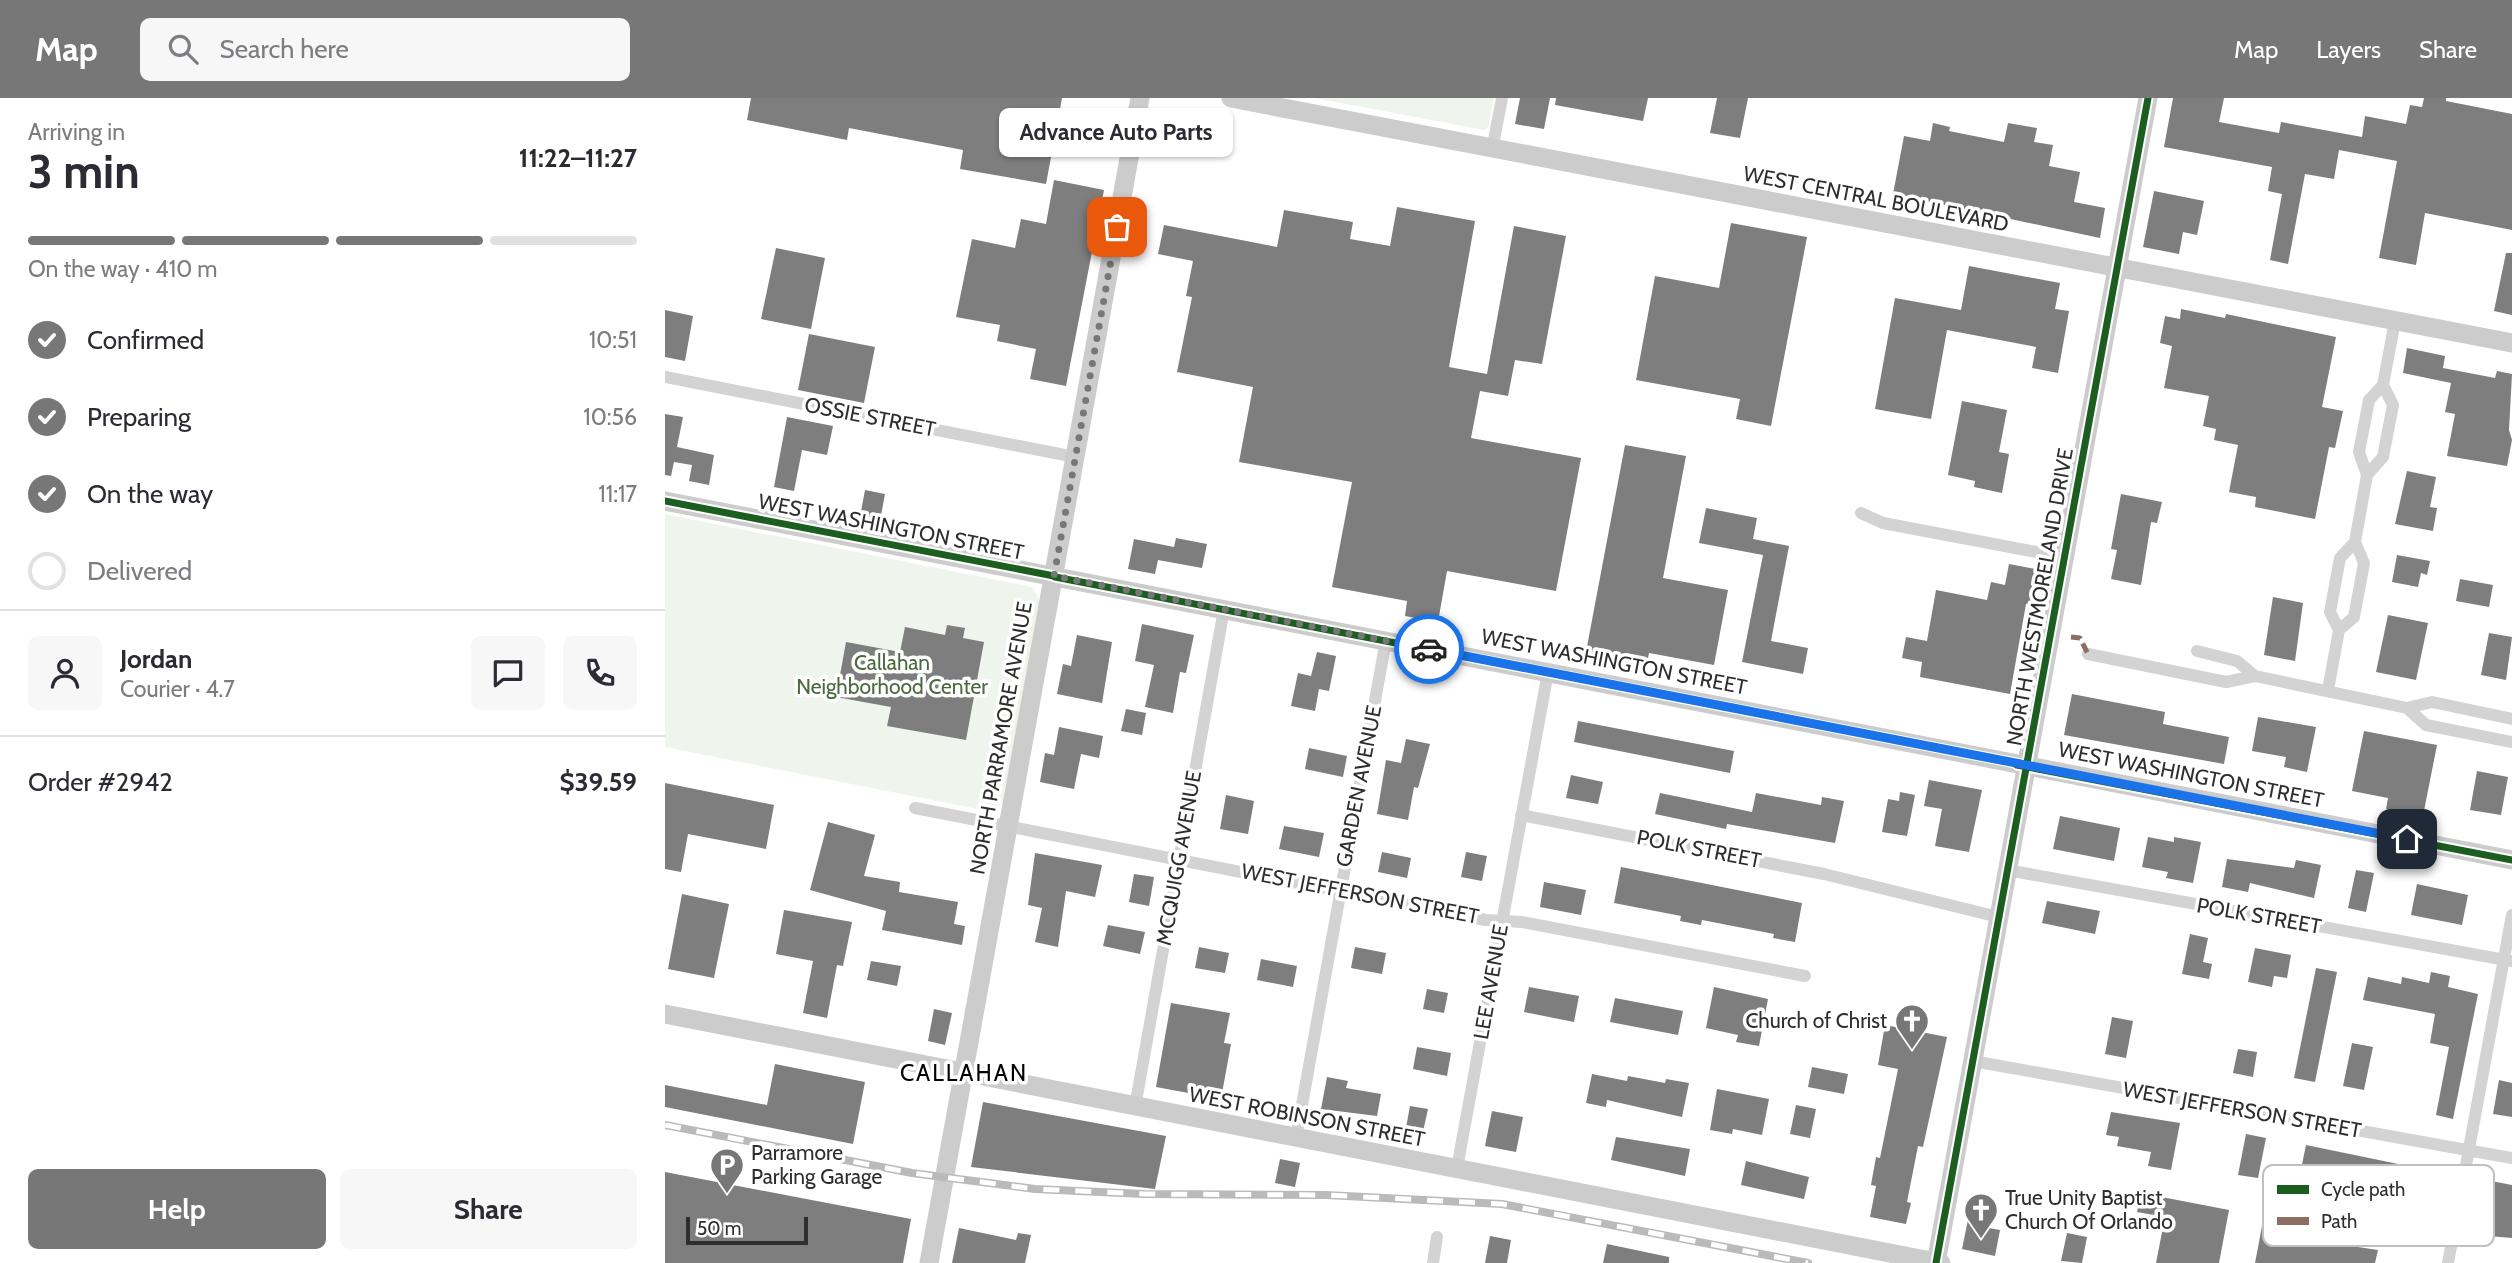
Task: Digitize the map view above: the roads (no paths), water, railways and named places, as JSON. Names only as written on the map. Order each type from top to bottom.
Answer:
[{"type":"street","name":"NORTH PARRAMORE AVENUE","points":[[929,1263],[1140,98]]},
{"type":"street","name":"WEST CENTRAL BOULEVARD","points":[[1231,98],[2512,343]]},
{"type":"street","points":[[1492,150],[1502,98]]},
{"type":"street","name":"NORTH WESTMORELAND DRIVE","points":[[1938,1263],[1998,917],[2148,98]]},
{"type":"street","points":[[2328,690],[2339,630],[2330,612],[2340,558],[2355,542],[2367,475],[2360,452],[2369,400],[2383,384],[2395,321]]},
{"type":"street","name":"OSSIE STREET","points":[[665,377],[1075,457]]},
{"type":"street","points":[[2367,475],[2383,457],[2393,405],[2383,384]]},
{"type":"street","name":"WEST WASHINGTON STREET","points":[[665,501],[2512,860]]},
{"type":"street","points":[[1861,513],[1883,523],[2063,557]]},
{"type":"street","points":[[2339,630],[2354,617],[2364,563],[2355,542]]},
{"type":"street","name":"MCQUIGG AVENUE","points":[[1135,1107],[1224,609]]},
{"type":"street","name":"GARDEN AVENUE","points":[[1296,1138],[1386,640]]},
{"type":"street","points":[[2197,651],[2237,661],[2255,676]]},
{"type":"street","points":[[2088,654],[2226,682],[2255,676],[2407,708],[2432,702],[2512,719]]},
{"type":"street","name":"LEE AVENUE","points":[[1457,1168],[1548,673]]},
{"type":"street","points":[[2407,708],[2426,725],[2512,742]]},
{"type":"street","name":"WEST JEFFERSON STREET","points":[[915,808],[1486,920],[1502,920],[1805,976]]},
{"type":"street","name":"POLK STREET","points":[[1521,815],[1824,874],[1998,917]]},
{"type":"street","name":"POLK STREET","points":[[2007,870],[2508,961]]},
{"type":"street","points":[[2465,1165],[2508,961],[2512,915]]},
{"type":"street","name":"WEST ROBINSON STREET","points":[[665,1014],[1938,1263]]},
{"type":"street","name":"WEST JEFFERSON STREET","points":[[1973,1061],[2512,1158]]},
{"type":"street","points":[[1433,1263],[1437,1237]]},
{"type":"railway","points":[[665,1125],[912,1173],[1035,1189],[1144,1194],[1326,1195],[1502,1204],[1808,1263]]},
{"type":"place","name":"Advance Auto Parts","points":[[1117,227]]},
{"type":"place","name":"Church of Christ","points":[[1912,1051]]},
{"type":"place","name":"Parramore Parking Garage","points":[[727,1195]]},
{"type":"place","name":"True Unity Baptist Church Of Orlando","points":[[1981,1240]]},
{"type":"district","name":"CALLAHAN","points":[[964,1073]]},
{"type":"park label","name":"Callahan Neighborhood Center","points":[[892,675]]}]
